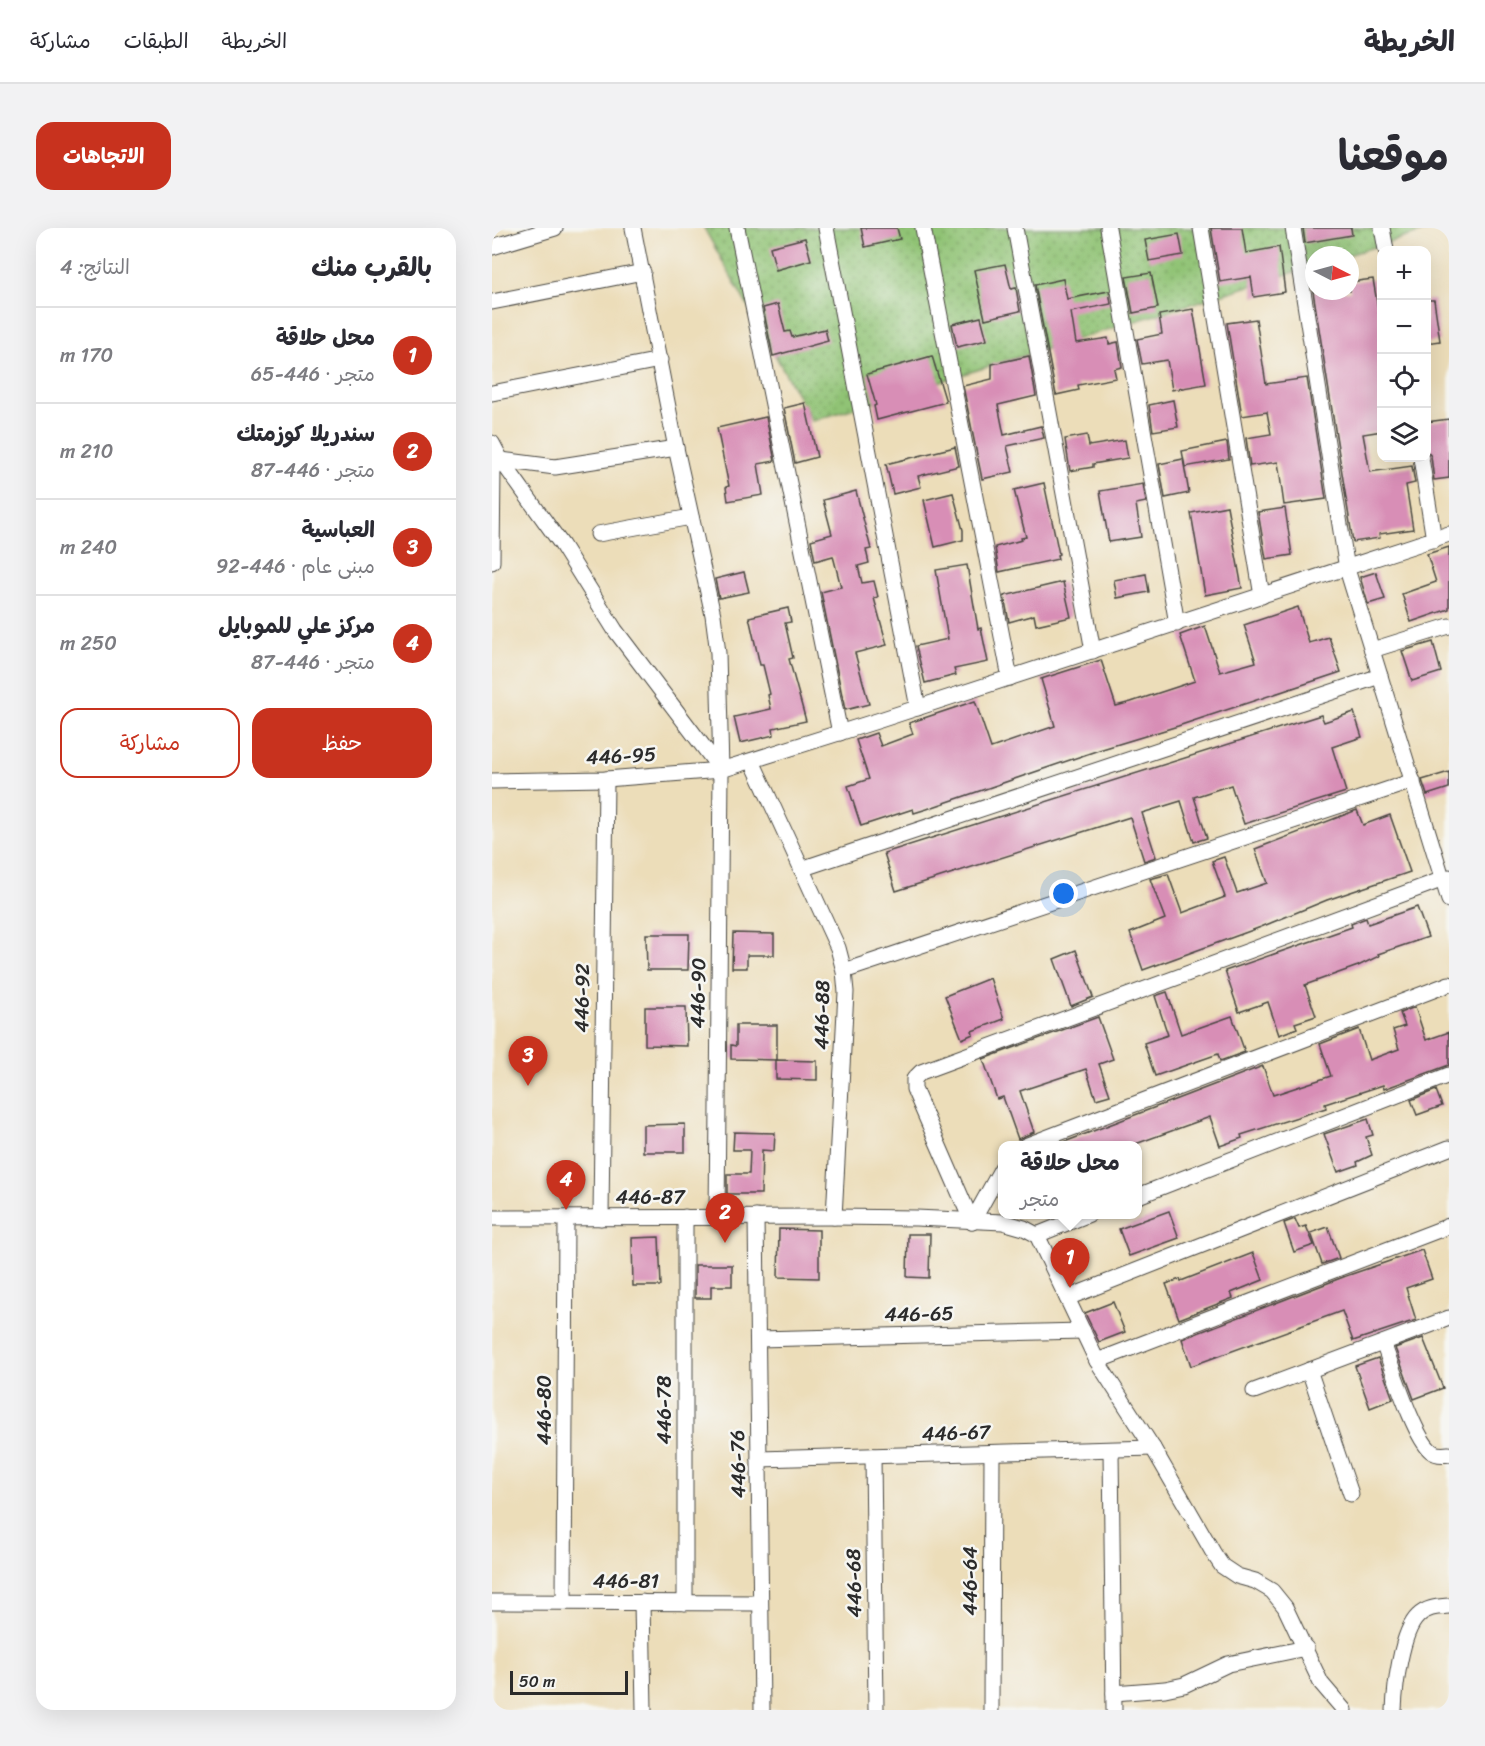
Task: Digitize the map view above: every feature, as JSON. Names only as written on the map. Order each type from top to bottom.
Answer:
[{"type":"street","points":[[492,247],[555,228]]},
{"type":"street","name":"446-90","points":[[633,228],[676,448],[713,615],[718,653],[721,770],[717,1217]]},
{"type":"street","points":[[737,228],[840,733]]},
{"type":"street","points":[[826,228],[918,708]]},
{"type":"street","points":[[923,228],[1010,678]]},
{"type":"street","points":[[1015,228],[1093,651]]},
{"type":"street","points":[[1108,228],[1177,624]]},
{"type":"street","points":[[1201,228],[1262,596]]},
{"type":"street","points":[[1293,228],[1347,569],[1413,782],[1446,878],[1449,900]]},
{"type":"street","points":[[1382,228],[1385,246]]},
{"type":"street","points":[[492,302],[643,272]]},
{"type":"street","points":[[492,393],[660,360]]},
{"type":"street","points":[[492,443],[501,460],[562,545],[615,630],[721,770]]},
{"type":"street","points":[[492,562],[493,467],[495,462],[501,460],[555,467],[676,448]]},
{"type":"street","points":[[1421,462],[1442,537]]},
{"type":"street","points":[[598,534],[691,517]]},
{"type":"street","name":"446-95","points":[[492,781],[606,779],[721,770],[1442,537]]},
{"type":"street","points":[[1372,650],[1449,626]]},
{"type":"street","points":[[801,869],[1380,676]]},
{"type":"street","name":"446-88","points":[[752,761],[838,948],[844,971],[846,992],[834,1217]]},
{"type":"street","name":"446-92","points":[[600,1218],[606,779]]},
{"type":"street","points":[[844,971],[1413,782]]},
{"type":"street","points":[[972,1222],[914,1089],[914,1079],[921,1072],[1446,878]]},
{"type":"street","points":[[1038,1141],[1449,984]]},
{"type":"street","points":[[1142,1194],[1449,1075]]},
{"type":"street","points":[[1067,1298],[1449,1148]]},
{"type":"street","points":[[972,1222],[998,1175]]},
{"type":"street","name":"446-78","points":[[685,1217],[685,1602]]},
{"type":"street","name":"446-76","points":[[756,1217],[762,1710]]},
{"type":"street","name":"446-87","points":[[492,1218],[916,1218],[1003,1222],[1024,1228],[1036,1235]]},
{"type":"street","name":"446-80","points":[[564,1602],[566,1218]]},
{"type":"street","points":[[1078,1219],[1036,1235],[1097,1361],[1153,1448],[1222,1566],[1237,1576],[1255,1581],[1272,1591],[1285,1607],[1321,1683],[1344,1710]]},
{"type":"street","points":[[1097,1361],[1449,1226]]},
{"type":"street","points":[[1254,1391],[1449,1318]]},
{"type":"street","name":"446-65","points":[[758,1340],[1083,1331]]},
{"type":"street","points":[[1383,1343],[1412,1420],[1424,1442],[1431,1451],[1437,1454],[1449,1454]]},
{"type":"street","points":[[1309,1370],[1351,1494]]},
{"type":"street","name":"446-67","points":[[759,1459],[1153,1448]]},
{"type":"street","points":[[1111,1450],[1114,1710]]},
{"type":"street","name":"446-64","points":[[991,1710],[992,1453]]},
{"type":"street","name":"446-68","points":[[873,1456],[876,1710]]},
{"type":"street","name":"446-81","points":[[492,1602],[760,1603]]},
{"type":"street","points":[[642,1602],[644,1710]]},
{"type":"street","points":[[1394,1710],[1396,1681],[1409,1628],[1430,1608],[1449,1605]]},
{"type":"street","points":[[1114,1693],[1165,1689],[1184,1684],[1228,1664],[1306,1648]]},
{"type":"green space","points":[[704,228],[1435,228],[1359,252],[1359,246],[1305,246],[1305,269],[812,421]]},
{"type":"building","points":[[861,228],[897,228],[900,239],[865,247]]},
{"type":"building","points":[[1211,228],[1242,228],[1246,253],[1279,247],[1285,292],[1254,297],[1251,277],[1220,282]]},
{"type":"building","points":[[1303,228],[1351,228],[1352,235],[1305,243]]},
{"type":"building","points":[[1179,234],[1183,255],[1149,261],[1145,240]]},
{"type":"building","points":[[805,238],[811,260],[776,270],[770,247]]},
{"type":"building","points":[[1005,264],[1011,289],[1016,288],[1020,311],[985,319],[974,270]]},
{"type":"building","points":[[1151,273],[1158,308],[1133,313],[1126,277]]},
{"type":"building","points":[[1063,279],[1067,299],[1109,291],[1111,304],[1071,312],[1076,343],[1108,338],[1109,344],[1118,342],[1122,367],[1114,369],[1116,378],[1078,385],[1079,390],[1056,395],[1035,285]]},
{"type":"building","points":[[1373,279],[1377,303],[1377,432],[1363,434],[1370,472],[1412,466],[1415,483],[1406,485],[1413,529],[1379,534],[1380,538],[1353,542],[1314,300],[1359,300],[1359,281]]},
{"type":"building","points":[[1431,300],[1434,300],[1440,341],[1431,342]]},
{"type":"building","points":[[778,304],[785,332],[790,331],[792,337],[825,329],[828,341],[773,356],[763,308]]},
{"type":"building","points":[[1193,309],[1206,384],[1172,390],[1167,360],[1142,364],[1137,339],[1162,334],[1159,315]]},
{"type":"building","points":[[981,317],[987,340],[957,347],[952,324]]},
{"type":"building","points":[[1256,319],[1266,384],[1307,378],[1326,499],[1284,505],[1278,462],[1250,466],[1246,438],[1271,434],[1267,412],[1242,416],[1227,323]]},
{"type":"building","points":[[932,356],[946,402],[877,420],[874,406],[876,405],[867,374]]},
{"type":"building","points":[[1029,356],[1036,396],[998,405],[1004,435],[1041,426],[1044,438],[1007,446],[1013,472],[982,479],[963,386],[992,379],[992,364]]},
{"type":"building","points":[[1173,400],[1178,427],[1153,431],[1149,405]]},
{"type":"building","points":[[805,403],[817,457],[795,463],[784,408]]},
{"type":"building","points":[[766,417],[775,461],[758,464],[763,495],[728,501],[726,487],[729,486],[717,428]]},
{"type":"building","points":[[1449,419],[1449,478],[1434,480],[1431,421]]},
{"type":"building","points":[[1087,435],[1089,446],[1125,440],[1128,458],[1093,464],[1093,467],[1070,471],[1065,439]]},
{"type":"building","points":[[1227,442],[1229,459],[1185,467],[1182,451]]},
{"type":"building","points":[[955,447],[959,466],[918,476],[921,487],[893,494],[886,464]]},
{"type":"building","points":[[1183,459],[1189,493],[1165,498],[1159,464]]},
{"type":"building","points":[[1044,483],[1059,554],[1058,559],[999,572],[995,547],[1026,537],[1014,490]]},
{"type":"building","points":[[1143,484],[1146,502],[1136,504],[1141,537],[1109,542],[1100,491]]},
{"type":"building","points":[[856,491],[871,549],[866,550],[869,563],[858,566],[862,583],[874,581],[878,597],[874,598],[887,645],[855,653],[869,704],[845,710],[821,592],[841,587],[833,556],[815,561],[811,540],[832,534],[823,500]]},
{"type":"building","points":[[953,493],[963,530],[963,540],[935,547],[924,500]]},
{"type":"building","points":[[1227,506],[1242,588],[1205,595],[1191,513]]},
{"type":"building","points":[[1285,508],[1292,555],[1266,559],[1258,512]]},
{"type":"building","points":[[1449,547],[1449,609],[1411,622],[1402,594],[1436,582],[1427,554]]},
{"type":"building","points":[[967,565],[978,629],[981,628],[988,662],[954,669],[956,675],[925,683],[916,646],[948,639],[936,570]]},
{"type":"building","points":[[744,572],[749,592],[719,598],[715,579]]},
{"type":"building","points":[[1376,572],[1385,599],[1368,604],[1360,577]]},
{"type":"building","points":[[1146,574],[1149,592],[1117,598],[1114,580]]},
{"type":"building","points":[[1063,582],[1071,617],[1036,625],[1034,615],[1009,622],[1004,596]]},
{"type":"building","points":[[1298,607],[1309,643],[1329,637],[1341,672],[1099,750],[927,809],[914,813],[913,809],[861,826],[848,786],[869,779],[856,740],[876,733],[881,746],[913,734],[909,723],[975,701],[991,748],[1055,726],[1041,679],[1101,660],[1116,706],[1131,702],[1195,681],[1180,635],[1205,626],[1220,672],[1256,662],[1244,625]]},
{"type":"building","points":[[788,608],[791,622],[785,623],[793,658],[789,659],[806,721],[773,728],[774,735],[740,743],[734,717],[771,709],[768,695],[770,694],[763,665],[760,665],[749,617]]},
{"type":"building","points":[[1433,642],[1441,672],[1412,681],[1402,651]]},
{"type":"building","points":[[1354,712],[1362,737],[1332,747],[1346,792],[1244,824],[1231,785],[1194,797],[1207,838],[1194,842],[1181,801],[1142,813],[1156,857],[1144,861],[1130,817],[896,891],[884,853],[1321,715],[1324,722]]},
{"type":"building","points":[[1449,772],[1449,788],[1427,795],[1422,780]]},
{"type":"building","points":[[1357,810],[1363,825],[1390,815],[1410,872],[1327,900],[1143,970],[1130,933],[1165,919],[1150,879],[1168,874],[1182,913],[1225,897],[1212,861],[1224,857],[1237,893],[1267,883],[1255,849]]},
{"type":"building","points":[[1417,907],[1428,937],[1378,954],[1379,956],[1358,966],[1305,985],[1316,1016],[1295,1023],[1297,1028],[1279,1035],[1268,1002],[1239,1012],[1225,971],[1352,927],[1351,924],[1366,918],[1368,924]]},
{"type":"building","points":[[733,933],[774,934],[774,955],[747,955],[747,968],[732,968]]},
{"type":"building","points":[[646,934],[689,934],[688,970],[647,970]]},
{"type":"building","points":[[1076,950],[1093,997],[1071,1006],[1054,959]]},
{"type":"building","points":[[990,978],[1004,1019],[972,1031],[973,1034],[962,1039],[945,996]]},
{"type":"building","points":[[1167,992],[1181,1034],[1232,1016],[1245,1052],[1220,1061],[1218,1054],[1155,1076],[1144,1043],[1168,1035],[1155,996]]},
{"type":"building","points":[[645,1007],[686,1007],[687,1046],[645,1045]]},
{"type":"building","points":[[1415,1007],[1426,1040],[1449,1032],[1449,1065],[1384,1089],[1383,1085],[1325,1104],[1326,1108],[1241,1135],[1242,1138],[1220,1146],[1210,1117],[1142,1142],[1067,1141],[1263,1066],[1273,1095],[1331,1076],[1320,1044],[1359,1029],[1369,1060],[1399,1049],[1393,1030],[1405,1026],[1400,1013]]},
{"type":"building","points":[[1098,1017],[1113,1059],[1099,1064],[1110,1095],[1096,1099],[1086,1069],[1020,1091],[1034,1132],[1018,1139],[1003,1097],[997,1099],[983,1059]]},
{"type":"building","points":[[736,1025],[777,1025],[777,1060],[731,1059],[731,1045],[736,1046]]},
{"type":"building","points":[[776,1060],[817,1061],[817,1080],[776,1079]]},
{"type":"building","points":[[1436,1090],[1442,1106],[1417,1115],[1411,1100]]},
{"type":"building","points":[[1368,1119],[1373,1135],[1366,1137],[1372,1155],[1357,1162],[1358,1165],[1338,1172],[1324,1134]]},
{"type":"building","points":[[685,1124],[685,1152],[643,1152],[643,1125]]},
{"type":"building","points":[[734,1132],[775,1133],[774,1151],[762,1150],[761,1194],[727,1194],[727,1174],[749,1174],[750,1150],[733,1150]]},
{"type":"building","points":[[1169,1211],[1179,1238],[1129,1256],[1119,1229]]},
{"type":"building","points":[[1295,1219],[1299,1228],[1306,1226],[1314,1245],[1294,1252],[1284,1223]]},
{"type":"building","points":[[1328,1227],[1339,1258],[1322,1264],[1311,1233]]},
{"type":"building","points":[[779,1229],[819,1230],[819,1278],[778,1277]]},
{"type":"building","points":[[908,1234],[930,1234],[929,1278],[907,1277]]},
{"type":"building","points":[[659,1237],[661,1286],[633,1286],[632,1238]]},
{"type":"building","points":[[1422,1250],[1432,1279],[1406,1288],[1416,1320],[1353,1341],[1342,1311],[1191,1366],[1182,1339],[1346,1276]]},
{"type":"building","points":[[1253,1253],[1263,1280],[1231,1293],[1233,1298],[1179,1319],[1166,1284],[1180,1279],[1181,1281]]},
{"type":"building","points":[[695,1265],[732,1265],[732,1286],[711,1286],[711,1298],[695,1298]]},
{"type":"building","points":[[1113,1302],[1125,1332],[1099,1342],[1085,1313]]},
{"type":"building","points":[[1423,1338],[1443,1388],[1414,1399],[1395,1348]]},
{"type":"building","points":[[1378,1358],[1393,1399],[1370,1408],[1355,1366]]},
{"type":"place","name":"العباسية","points":[[528,1086]]},
{"type":"place","name":"مركز علي للموبايل","points":[[566,1210]]},
{"type":"place","name":"سندريلا كوزمتك","points":[[725,1243]]},
{"type":"place","name":"محل حلاقة","points":[[1070,1288]]}]
